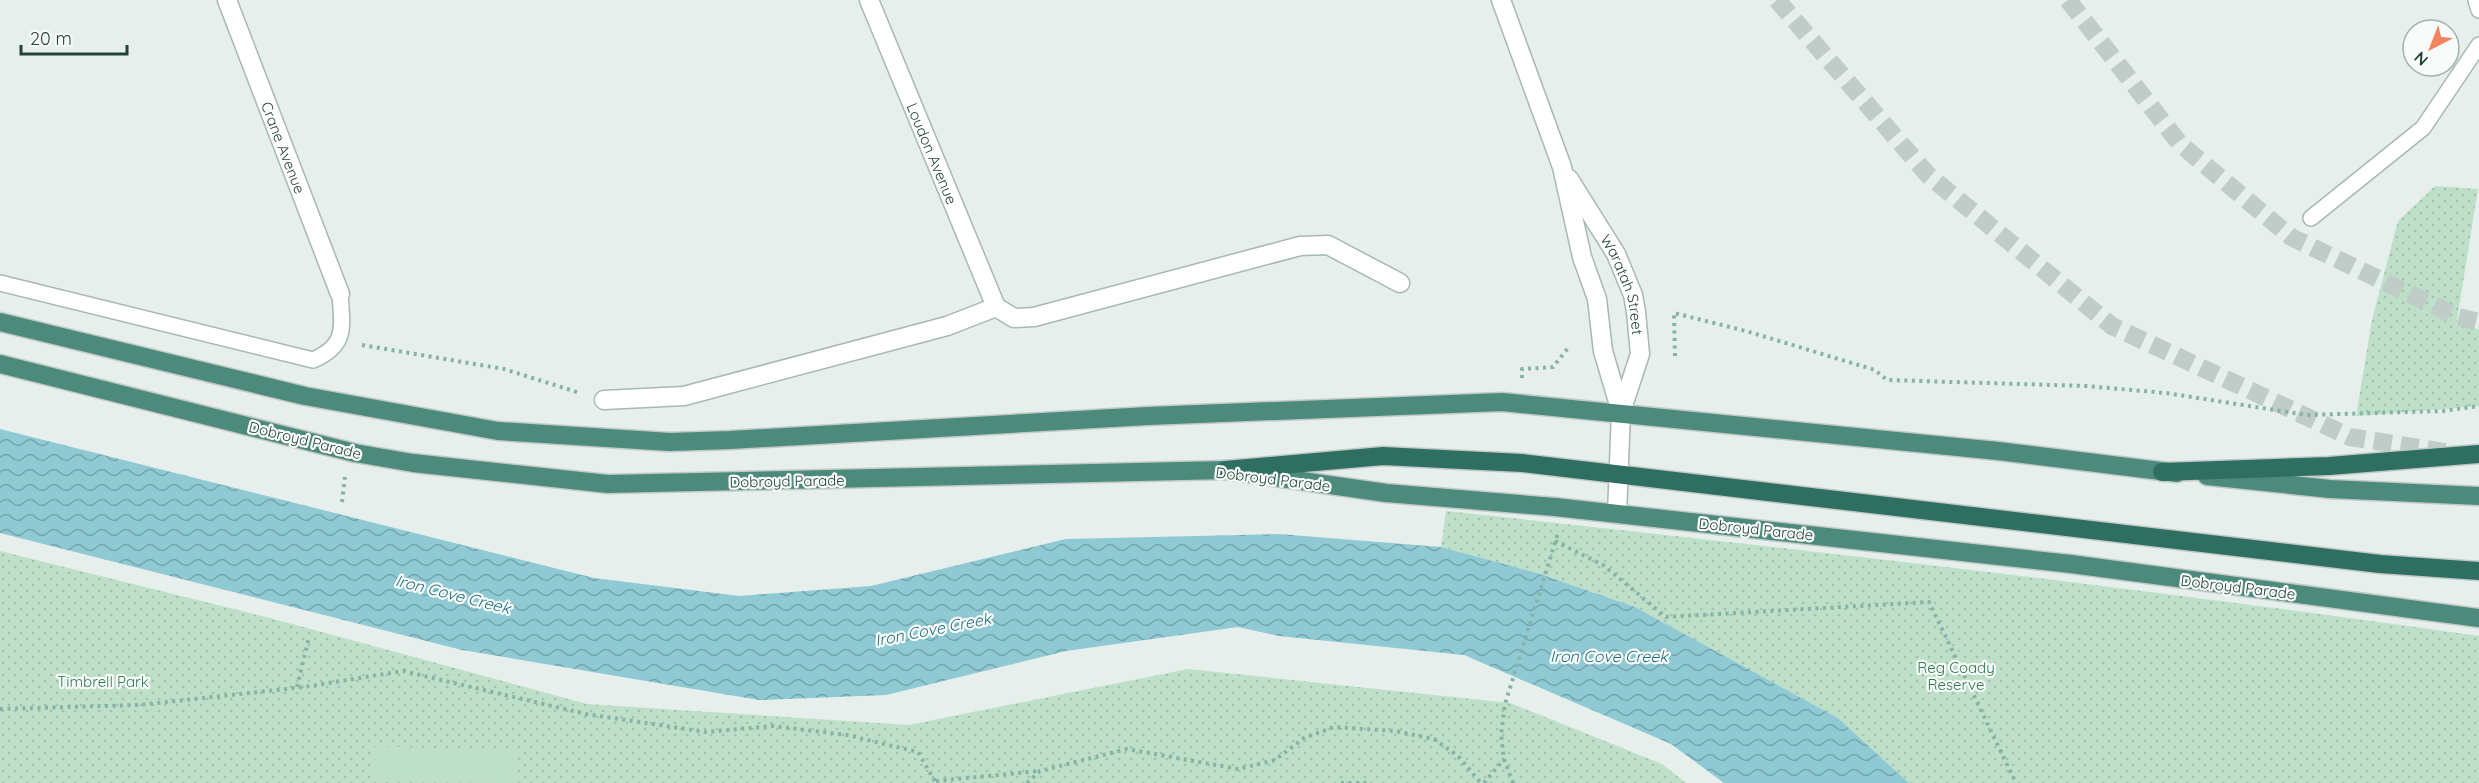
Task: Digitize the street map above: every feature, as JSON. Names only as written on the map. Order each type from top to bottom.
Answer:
[{"type":"highway","points":[[0,322],[305,396],[486,429],[670,442],[1241,411],[1502,402],[1998,451],[2162,472],[2330,489],[2479,496]]},
{"type":"highway","name":"Dobroyd Parade","points":[[0,364],[355,453],[413,463],[608,484],[1226,470],[1386,493],[1617,514],[2071,564],[2479,618]]},
{"type":"highway","points":[[2162,472],[2329,465],[2479,454]]},
{"type":"highway","points":[[1226,470],[1383,456],[1522,463],[2380,564],[2479,571]]},
{"type":"street","name":"Crane Avenue","points":[[227,0],[340,294]]},
{"type":"street","name":"Loudon Avenue","points":[[869,0],[996,307]]},
{"type":"street","name":"Waratah Street","points":[[1501,0],[1562,167],[1582,257],[1598,299],[1603,351],[1621,412]]},
{"type":"street","name":"Waratah Street","points":[[1562,167],[1616,254],[1634,295],[1640,354],[1621,412],[1617,514]]},
{"type":"street","points":[[604,400],[684,396],[947,326],[996,307],[1014,318],[1034,317],[1300,246],[1328,245],[1400,283]]},
{"type":"lane","points":[[2476,0],[2479,10]]},
{"type":"lane","points":[[2311,218],[2422,128],[2479,45]]},
{"type":"lane","points":[[0,283],[313,360],[329,353],[339,341],[343,326],[340,294]]},
{"type":"path","points":[[1675,356],[1674,313],[1746,331],[1875,370],[1887,380],[2086,386],[2166,393],[2307,415],[2443,411],[2479,406]]},
{"type":"path","points":[[339,341],[504,369],[604,400]]},
{"type":"path","points":[[342,502],[345,476]]},
{"type":"path","points":[[1513,783],[1504,759],[1501,735],[1505,704],[1555,541],[1603,565],[1666,617],[1929,602],[2016,783]]},
{"type":"path","points":[[297,687],[309,637]]},
{"type":"path","points":[[0,709],[139,705],[403,672],[586,714],[706,732],[773,726],[847,735],[918,752],[936,782],[1040,771],[1127,749],[1238,769],[1275,760],[1304,738],[1334,727],[1395,731],[1434,740],[1458,756],[1482,783],[1504,759]]},
{"type":"path","points":[[1027,783],[1040,771]]},
{"type":"path","points":[[1341,783],[1366,783]]},
{"type":"green space","points":[[2435,186],[2478,189],[2456,326],[2479,329],[2479,406],[2356,416],[2372,320],[2398,221]]},
{"type":"green space","name":"Reg Coady Reserve","points":[[1446,511],[1963,569],[2479,636],[2479,783],[1909,783],[1838,718],[1635,607],[1537,573],[1441,547]]},
{"type":"green space","name":"Timbrell Park","points":[[0,551],[270,618],[587,704],[909,725],[1188,669],[1510,703],[1662,764],[1686,783],[0,783]]},
{"type":"green space","points":[[375,746],[518,752],[517,783],[373,782]]},
{"type":"water","name":"Iron Cove Creek","points":[[0,429],[594,578],[739,596],[871,586],[1066,539],[1279,534],[1441,547],[1537,573],[1635,607],[1838,718],[1909,783],[1724,783],[1671,744],[1464,655],[1279,636],[1238,627],[1066,651],[886,695],[759,700],[462,650],[0,533]]},
{"type":"tunnel","points":[[1777,0],[1928,175],[2112,326],[2350,437],[2451,453]]},
{"type":"tunnel","points":[[2068,0],[2180,144],[2291,237],[2458,317],[2479,322]]}]
